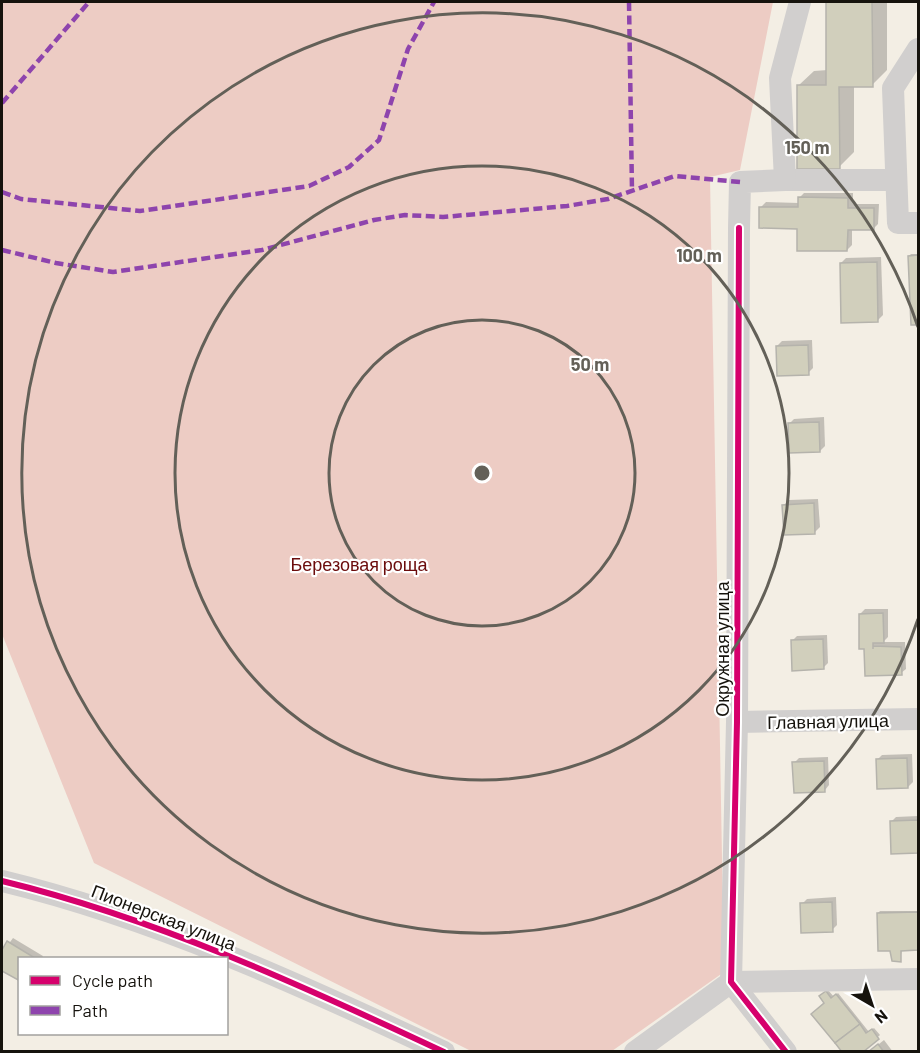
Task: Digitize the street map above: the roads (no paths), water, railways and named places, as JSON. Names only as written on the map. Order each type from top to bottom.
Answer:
[{"type":"street","points":[[800,2],[780,78],[785,180],[896,180]]},
{"type":"street","points":[[918,51],[893,88],[898,223],[918,223]]},
{"type":"street","name":"Окружная улица","points":[[731,982],[737,722],[740,182],[785,180]]},
{"type":"street","name":"Главная улица","points":[[737,722],[918,719]]},
{"type":"street","name":"Пионерская улица","points":[[2,881],[73,898],[220,952],[444,1052]]},
{"type":"street","points":[[634,1052],[731,982],[918,979]]},
{"type":"street","points":[[731,982],[786,1052]]},
{"type":"park label","name":"Березовая роща","points":[[359,564]]}]
